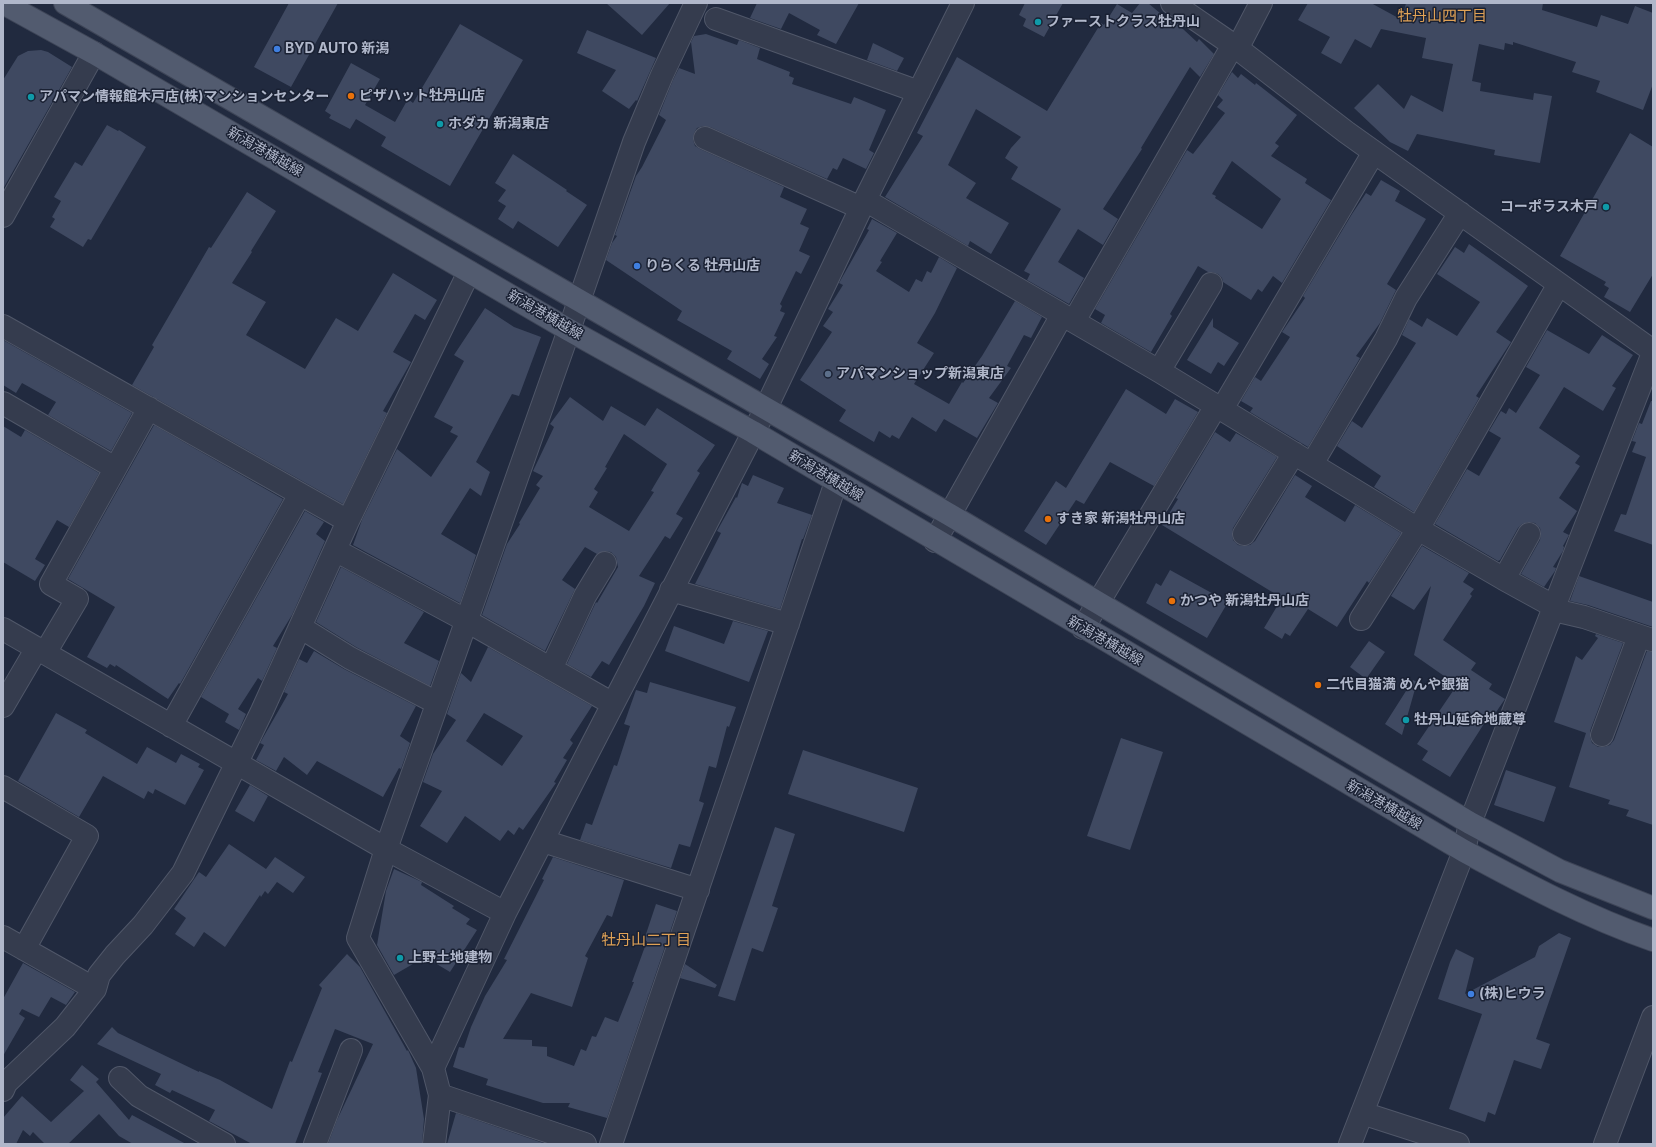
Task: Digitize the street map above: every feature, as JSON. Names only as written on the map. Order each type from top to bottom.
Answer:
[{"type":"main road","name":"新潟港横越線","points":[[65,3],[950,515],[1470,824],[1560,871],[1653,908]]},
{"type":"main road","name":"新潟港横越線","points":[[4,4],[94,53],[569,330],[753,432],[935,541],[1464,851],[1555,899],[1617,928],[1653,940]]},
{"type":"street","points":[[434,1144],[440,1095],[432,1068],[358,938],[386,849],[634,142],[662,75],[696,3]]},
{"type":"street","points":[[432,1068],[505,914],[766,408],[863,204],[963,3]]},
{"type":"street","points":[[1172,3],[1235,47],[1374,152],[1653,352],[1470,824],[1464,851],[1350,1144]]},
{"type":"street","points":[[935,541],[1068,318],[1261,3]]},
{"type":"street","points":[[716,19],[919,92]]},
{"type":"street","points":[[3,216],[94,53]]},
{"type":"street","points":[[705,138],[863,204],[1068,318],[1159,371],[1418,529],[1554,608],[1646,638],[1602,735]]},
{"type":"street","points":[[1083,628],[1219,408],[1374,152]]},
{"type":"street","points":[[1312,464],[1386,339],[1406,298],[1460,213]]},
{"type":"street","points":[[3,1090],[6,1083],[65,1026],[96,989],[99,975],[115,955],[143,925],[183,873],[237,764],[348,521],[469,272]]},
{"type":"street","points":[[1159,371],[1211,284]]},
{"type":"street","points":[[1361,619],[1418,529],[1559,284]]},
{"type":"street","points":[[3,326],[348,521]]},
{"type":"street","points":[[3,403],[115,468]]},
{"type":"street","points":[[3,706],[76,599],[51,584],[149,408]]},
{"type":"street","points":[[1244,534],[1294,453]]},
{"type":"street","points":[[611,1144],[836,482]]},
{"type":"street","points":[[171,726],[300,494]]},
{"type":"street","points":[[1504,579],[1529,534]]},
{"type":"street","points":[[335,550],[467,621],[613,704]]},
{"type":"street","points":[[551,669],[585,596],[605,562]]},
{"type":"street","points":[[671,590],[788,624]]},
{"type":"street","points":[[300,627],[350,658],[437,703]]},
{"type":"street","points":[[3,629],[386,849],[505,914]]},
{"type":"street","points":[[3,787],[87,836],[24,949]]},
{"type":"street","points":[[543,841],[698,890]]},
{"type":"street","points":[[3,937],[96,989]]},
{"type":"street","points":[[1605,1144],[1653,1017]]},
{"type":"street","points":[[315,1144],[351,1050]]},
{"type":"street","points":[[120,1078],[139,1096],[224,1144]]},
{"type":"street","points":[[440,1095],[585,1144]]},
{"type":"street","points":[[1362,1113],[1458,1144]]},
{"type":"building","points":[[289,3],[338,3],[291,87],[254,67]]},
{"type":"building","points":[[606,3],[670,3],[642,35]]},
{"type":"building","points":[[757,3],[859,3],[836,44],[817,35],[820,30],[789,13],[781,29],[750,18]]},
{"type":"building","name":"ファーストクラス牡丹山","points":[[1025,3],[1063,3],[1044,37],[1023,26],[1026,19],[1019,15]]},
{"type":"building","points":[[1140,3],[1148,3],[1167,19],[1170,17],[1197,42],[1199,39],[1214,54],[1200,77],[1190,67],[1141,148],[1142,149],[1103,209],[1118,219],[1103,245],[1078,229],[1058,262],[1084,278],[1069,304],[1027,280],[1030,274],[1024,271],[1061,209],[1011,179],[1018,167],[1005,158],[1011,148],[1021,137],[976,109],[948,165],[976,183],[966,198],[1009,223],[991,254],[970,241],[968,246],[885,197],[923,136],[917,133],[957,57],[1047,111],[1101,23],[1104,25],[1117,4],[1132,13]]},
{"type":"building","points":[[1308,3],[1371,3],[1402,20],[1406,3],[1543,3],[1542,10],[1597,27],[1601,15],[1628,24],[1635,6],[1653,13],[1653,84],[1643,110],[1596,92],[1600,81],[1572,72],[1576,62],[1513,42],[1513,45],[1505,43],[1504,50],[1479,44],[1472,81],[1481,83],[1480,91],[1533,100],[1534,93],[1552,96],[1540,163],[1494,155],[1495,150],[1417,134],[1408,151],[1390,142],[1354,108],[1378,84],[1404,109],[1411,95],[1443,112],[1453,64],[1422,58],[1426,38],[1381,29],[1371,48],[1355,39],[1341,64],[1321,53],[1330,37],[1298,20]]},
{"type":"building","name":"ホダカ 新潟東店","points":[[460,24],[523,60],[450,186],[381,146],[386,137],[356,119],[350,129],[329,118],[331,115],[325,111],[351,63],[380,79],[365,105],[395,122],[408,99],[413,103]]},
{"type":"building","points":[[587,30],[656,58],[637,101],[636,100],[629,109],[602,91],[616,70],[577,53]]},
{"type":"building","points":[[706,34],[737,45],[739,40],[760,48],[757,59],[790,72],[789,76],[794,78],[792,84],[851,104],[854,97],[886,110],[869,150],[874,153],[866,169],[843,158],[837,170],[833,168],[827,179],[710,127],[703,126],[697,128],[694,133],[693,140],[695,146],[784,187],[780,197],[807,209],[800,224],[809,228],[799,251],[810,256],[801,274],[796,271],[780,304],[782,306],[780,311],[785,313],[774,336],[777,337],[762,359],[769,364],[760,379],[727,359],[732,351],[677,320],[682,311],[606,260],[612,243],[617,236],[615,235],[636,176],[666,120],[659,115],[673,80],[679,68],[695,74],[691,42],[694,36]]},
{"type":"building","points":[[873,43],[904,58],[897,71],[867,60]]},
{"type":"building","name":"アパマン情報館木戸店(株)マンションセンター","points":[[41,50],[48,52],[72,67],[3,189],[3,80],[18,56],[28,51]]},
{"type":"building","points":[[1232,72],[1238,78],[1241,74],[1255,85],[1256,83],[1297,115],[1275,143],[1279,146],[1271,156],[1307,179],[1305,183],[1331,200],[1282,283],[1273,276],[1262,292],[1258,289],[1251,300],[1223,282],[1222,278],[1218,274],[1208,272],[1198,266],[1170,314],[1172,316],[1151,352],[1101,323],[1105,315],[1095,309],[1187,150],[1193,154],[1225,113],[1217,107],[1223,100],[1218,95]],"holes":[[[1232,161],[1281,199],[1262,229],[1215,198],[1216,196],[1212,194]]]},
{"type":"building","points":[[107,125],[118,131],[119,130],[146,147],[91,240],[88,239],[83,247],[50,227],[55,219],[52,217],[61,201],[54,197],[75,162],[82,166]]},
{"type":"building","points":[[1630,133],[1653,147],[1653,274],[1630,312],[1604,297],[1609,288],[1604,285],[1606,282],[1560,256]]},
{"type":"building","points":[[513,154],[587,205],[558,247],[518,221],[513,229],[498,219],[506,206],[498,201],[506,190],[495,183]]},
{"type":"building","points":[[1381,180],[1400,191],[1395,201],[1426,219],[1387,284],[1396,290],[1380,323],[1356,356],[1360,358],[1308,447],[1250,412],[1253,408],[1241,401],[1255,377],[1261,381],[1290,337],[1282,332],[1305,298],[1303,296],[1352,214],[1366,193],[1371,196]]},
{"type":"building","points":[[247,192],[276,211],[232,283],[266,302],[246,335],[305,369],[336,318],[358,331],[393,273],[437,300],[425,320],[415,314],[393,352],[411,362],[383,411],[387,413],[343,504],[132,385],[154,347],[152,345],[209,247],[211,248]]},
{"type":"building","points":[[872,219],[897,233],[880,261],[882,262],[876,271],[909,292],[916,279],[922,282],[927,271],[931,273],[939,257],[957,268],[935,313],[917,343],[934,353],[914,384],[949,404],[962,382],[963,383],[982,356],[1015,301],[1042,317],[1031,338],[1024,335],[1007,366],[1011,368],[989,398],[998,403],[977,438],[944,419],[936,432],[912,417],[899,439],[892,435],[890,438],[879,431],[874,442],[839,421],[846,410],[800,380],[832,332],[823,326],[833,312],[828,309],[843,285],[839,283],[869,230],[867,229]]},
{"type":"building","points":[[1469,244],[1528,286],[1496,332],[1511,342],[1476,396],[1479,398],[1414,512],[1374,487],[1381,476],[1337,446],[1352,421],[1362,428],[1416,343],[1402,335],[1409,319],[1422,327],[1427,318],[1457,336],[1480,302],[1437,274],[1455,247],[1464,253]]},
{"type":"building","points":[[485,308],[514,327],[541,337],[519,396],[512,394],[476,462],[490,472],[481,496],[470,488],[441,534],[476,555],[460,603],[353,545],[362,520],[397,449],[431,477],[458,436],[450,432],[453,427],[434,417],[464,361],[454,355]]},
{"type":"building","points":[[1213,318],[1213,327],[1239,343],[1224,366],[1218,362],[1211,374],[1187,360]]},
{"type":"building","points":[[1547,330],[1589,354],[1602,335],[1633,355],[1612,386],[1616,388],[1603,411],[1564,387],[1539,428],[1580,456],[1575,463],[1580,466],[1559,498],[1577,511],[1563,532],[1569,535],[1563,546],[1563,551],[1553,567],[1556,568],[1555,571],[1544,587],[1521,574],[1540,540],[1540,528],[1535,523],[1528,522],[1522,524],[1518,528],[1498,561],[1435,524],[1467,469],[1479,476],[1501,438],[1489,431],[1501,411],[1506,414],[1509,408],[1516,413],[1540,375],[1526,367]]},
{"type":"building","points":[[3,340],[132,413],[111,451],[48,415],[56,402],[22,383],[16,393],[3,385]]},
{"type":"building","points":[[1126,389],[1166,414],[1175,399],[1198,412],[1154,486],[1110,462],[1084,504],[1076,500],[1046,545],[1024,531],[1056,481],[1066,488]]},
{"type":"building","points":[[570,397],[603,421],[611,406],[645,426],[657,408],[715,445],[697,471],[700,473],[676,514],[683,518],[670,539],[665,536],[639,576],[655,583],[644,606],[609,665],[602,661],[591,677],[567,664],[596,602],[597,603],[618,567],[616,557],[611,552],[605,551],[597,554],[585,547],[562,580],[575,589],[545,651],[482,615],[507,544],[540,488],[536,485],[543,476],[533,471],[554,427],[550,424]],"holes":[[[624,434],[667,464],[651,491],[654,492],[629,531],[589,507],[598,492],[594,489],[607,468],[605,467]]]},
{"type":"building","points":[[1651,401],[1653,401],[1653,545],[1614,531],[1621,514],[1626,515],[1646,457],[1632,452],[1636,442],[1632,441],[1639,423],[1642,424]]},
{"type":"building","points":[[154,425],[283,499],[180,684],[179,683],[168,699],[116,665],[115,667],[110,664],[107,668],[87,657],[115,607],[68,579]]},
{"type":"building","points":[[3,426],[21,437],[25,430],[99,473],[69,527],[57,520],[35,559],[45,565],[35,581],[3,562]]},
{"type":"building","points":[[1215,432],[1230,442],[1236,433],[1277,457],[1233,528],[1233,540],[1238,545],[1250,545],[1255,541],[1295,475],[1312,486],[1305,497],[1345,522],[1355,505],[1401,533],[1369,583],[1367,581],[1337,627],[1308,609],[1290,636],[1285,633],[1282,639],[1264,628],[1282,598],[1162,525],[1178,499],[1176,498]]},
{"type":"building","points":[[753,475],[784,488],[777,503],[812,515],[802,539],[780,609],[695,584],[721,533],[717,531],[736,497],[737,498],[742,483],[748,486]]},
{"type":"building","points":[[305,511],[324,522],[316,534],[325,541],[292,615],[273,646],[277,648],[262,681],[258,678],[238,709],[246,714],[239,730],[225,722],[229,714],[201,697]]},
{"type":"building","points":[[1422,546],[1469,573],[1463,582],[1474,589],[1470,594],[1472,596],[1443,640],[1476,663],[1471,670],[1492,684],[1489,689],[1505,699],[1490,721],[1487,719],[1450,777],[1422,760],[1428,751],[1417,744],[1457,685],[1414,655],[1431,586],[1414,610],[1391,596]]},
{"type":"building","points":[[341,567],[424,612],[404,643],[439,661],[430,686],[356,647],[316,622]]},
{"type":"building","points":[[1170,570],[1228,602],[1207,638],[1146,603],[1156,583],[1161,586]]},
{"type":"building","points":[[1579,576],[1653,602],[1653,627],[1588,605],[1570,601]]},
{"type":"building","points":[[733,621],[768,631],[749,682],[665,651],[674,626],[724,644]]},
{"type":"building","points":[[1596,634],[1623,643],[1590,731],[1592,743],[1598,747],[1610,745],[1614,740],[1647,651],[1653,652],[1653,825],[1626,816],[1629,810],[1608,804],[1610,800],[1569,787],[1586,733],[1554,722],[1576,656],[1582,660],[1598,638],[1595,636]]},
{"type":"building","points":[[1369,641],[1385,652],[1366,679],[1350,667]]},
{"type":"building","points":[[488,647],[592,706],[570,740],[573,743],[563,758],[567,760],[554,782],[556,783],[523,830],[519,827],[514,835],[508,830],[500,841],[465,816],[447,843],[420,826],[442,791],[423,782],[433,754],[456,720],[447,714],[461,673],[471,682]],"holes":[[[484,713],[523,736],[502,766],[466,741]]]},
{"type":"building","points":[[314,651],[344,669],[416,706],[400,736],[410,743],[401,769],[399,768],[383,797],[317,761],[307,775],[284,757],[276,771],[256,760],[264,745],[260,743],[288,694],[284,692],[299,659],[307,663]]},
{"type":"building","points":[[1413,680],[1417,682],[1402,735],[1385,724]]},
{"type":"building","points":[[650,682],[736,707],[729,727],[727,726],[716,768],[709,766],[699,801],[704,803],[690,847],[679,844],[671,868],[580,840],[586,823],[592,825],[614,765],[617,766],[630,726],[624,724],[636,690],[647,693]]},
{"type":"building","points":[[56,713],[87,730],[85,733],[137,764],[147,747],[176,763],[181,754],[200,764],[198,767],[204,770],[185,805],[155,789],[153,794],[148,791],[144,799],[103,776],[79,817],[18,781]]},
{"type":"building","points":[[1121,738],[1163,752],[1130,850],[1087,836]]},
{"type":"building","points":[[803,750],[918,788],[904,832],[788,794]]},
{"type":"building","points":[[1506,770],[1556,787],[1544,822],[1494,805]]},
{"type":"building","points":[[250,785],[268,796],[254,822],[235,811]]},
{"type":"building","points":[[775,827],[795,834],[772,906],[778,908],[763,952],[752,948],[735,1001],[718,996]]},
{"type":"building","points":[[229,844],[266,869],[275,857],[305,877],[293,893],[277,882],[268,894],[265,891],[261,897],[260,895],[225,947],[204,932],[194,947],[175,934],[186,918],[174,909],[199,872],[206,877]]},
{"type":"building","points":[[553,857],[624,880],[612,917],[607,915],[585,956],[588,958],[572,1007],[531,993],[503,1039],[532,1040],[532,1046],[547,1047],[547,1056],[574,1066],[581,1049],[586,1051],[592,1036],[596,1037],[605,1017],[618,1022],[634,982],[632,982],[647,941],[644,940],[656,904],[677,911],[607,1118],[568,1107],[570,1103],[543,1103],[486,1085],[488,1079],[453,1067],[459,1047],[464,1048],[471,1027],[485,996],[507,960],[504,959],[544,880],[542,879]]},
{"type":"building","points":[[394,869],[422,882],[421,885],[454,906],[452,908],[470,919],[466,924],[477,930],[450,972],[425,957],[394,975],[377,945],[386,891]]},
{"type":"building","points":[[1559,933],[1571,938],[1536,1039],[1550,1044],[1541,1069],[1514,1060],[1495,1115],[1488,1112],[1485,1122],[1449,1109],[1482,1014],[1438,999],[1450,962],[1456,949],[1474,958],[1465,994],[1535,957],[1539,946]]},
{"type":"building","points":[[347,954],[360,967],[407,1051],[408,1050],[416,1068],[424,1119],[422,1144],[328,1144],[337,1120],[373,1044],[335,1029],[318,1072],[322,1073],[295,1144],[252,1144],[209,1121],[215,1110],[172,1090],[170,1093],[155,1085],[161,1074],[97,1044],[112,1027],[118,1033],[199,1072],[220,1080],[272,1109],[290,1061],[292,1062],[322,988],[319,985]]},
{"type":"building","points":[[23,963],[75,992],[66,1005],[51,997],[39,1017],[22,1009],[19,1014],[25,1018],[3,1056],[3,999]]},
{"type":"building","points":[[685,964],[717,985],[715,988],[680,978]]},
{"type":"building","points":[[82,1065],[99,1079],[96,1082],[129,1120],[132,1115],[186,1144],[133,1144],[119,1136],[99,1114],[68,1144],[45,1144],[33,1132],[30,1136],[23,1130],[16,1144],[3,1144],[3,1118],[22,1096],[51,1122],[84,1091],[70,1080]]},
{"type":"building","points":[[456,1113],[546,1144],[447,1144]]},
{"type":"place","name":"ファーストクラス牡丹山","points":[[1038,22]]},
{"type":"place","name":"BYD AUTO 新潟","points":[[277,49]]},
{"type":"place","name":"ピザハット牡丹山店","points":[[351,96]]},
{"type":"place","name":"アパマン情報館木戸店(株)マンションセンター","points":[[31,97]]},
{"type":"place","name":"ホダカ 新潟東店","points":[[440,124]]},
{"type":"place","name":"コーポラス木戸","points":[[1606,207]]},
{"type":"place","name":"りらくる 牡丹山店","points":[[637,266]]},
{"type":"place","name":"アパマンショップ新潟東店","points":[[828,374]]},
{"type":"place","name":"すき家 新潟牡丹山店","points":[[1048,519]]},
{"type":"place","name":"かつや 新潟牡丹山店","points":[[1172,601]]},
{"type":"place","name":"二代目猫満 めんや銀猫","points":[[1318,685]]},
{"type":"place","name":"牡丹山延命地蔵尊","points":[[1406,720]]},
{"type":"place","name":"上野土地建物","points":[[400,958]]},
{"type":"place","name":"(株)ヒウラ","points":[[1471,994]]},
{"type":"district","name":"牡丹山四丁目","points":[[1442,16]]},
{"type":"district","name":"牡丹山二丁目","points":[[646,940]]}]
